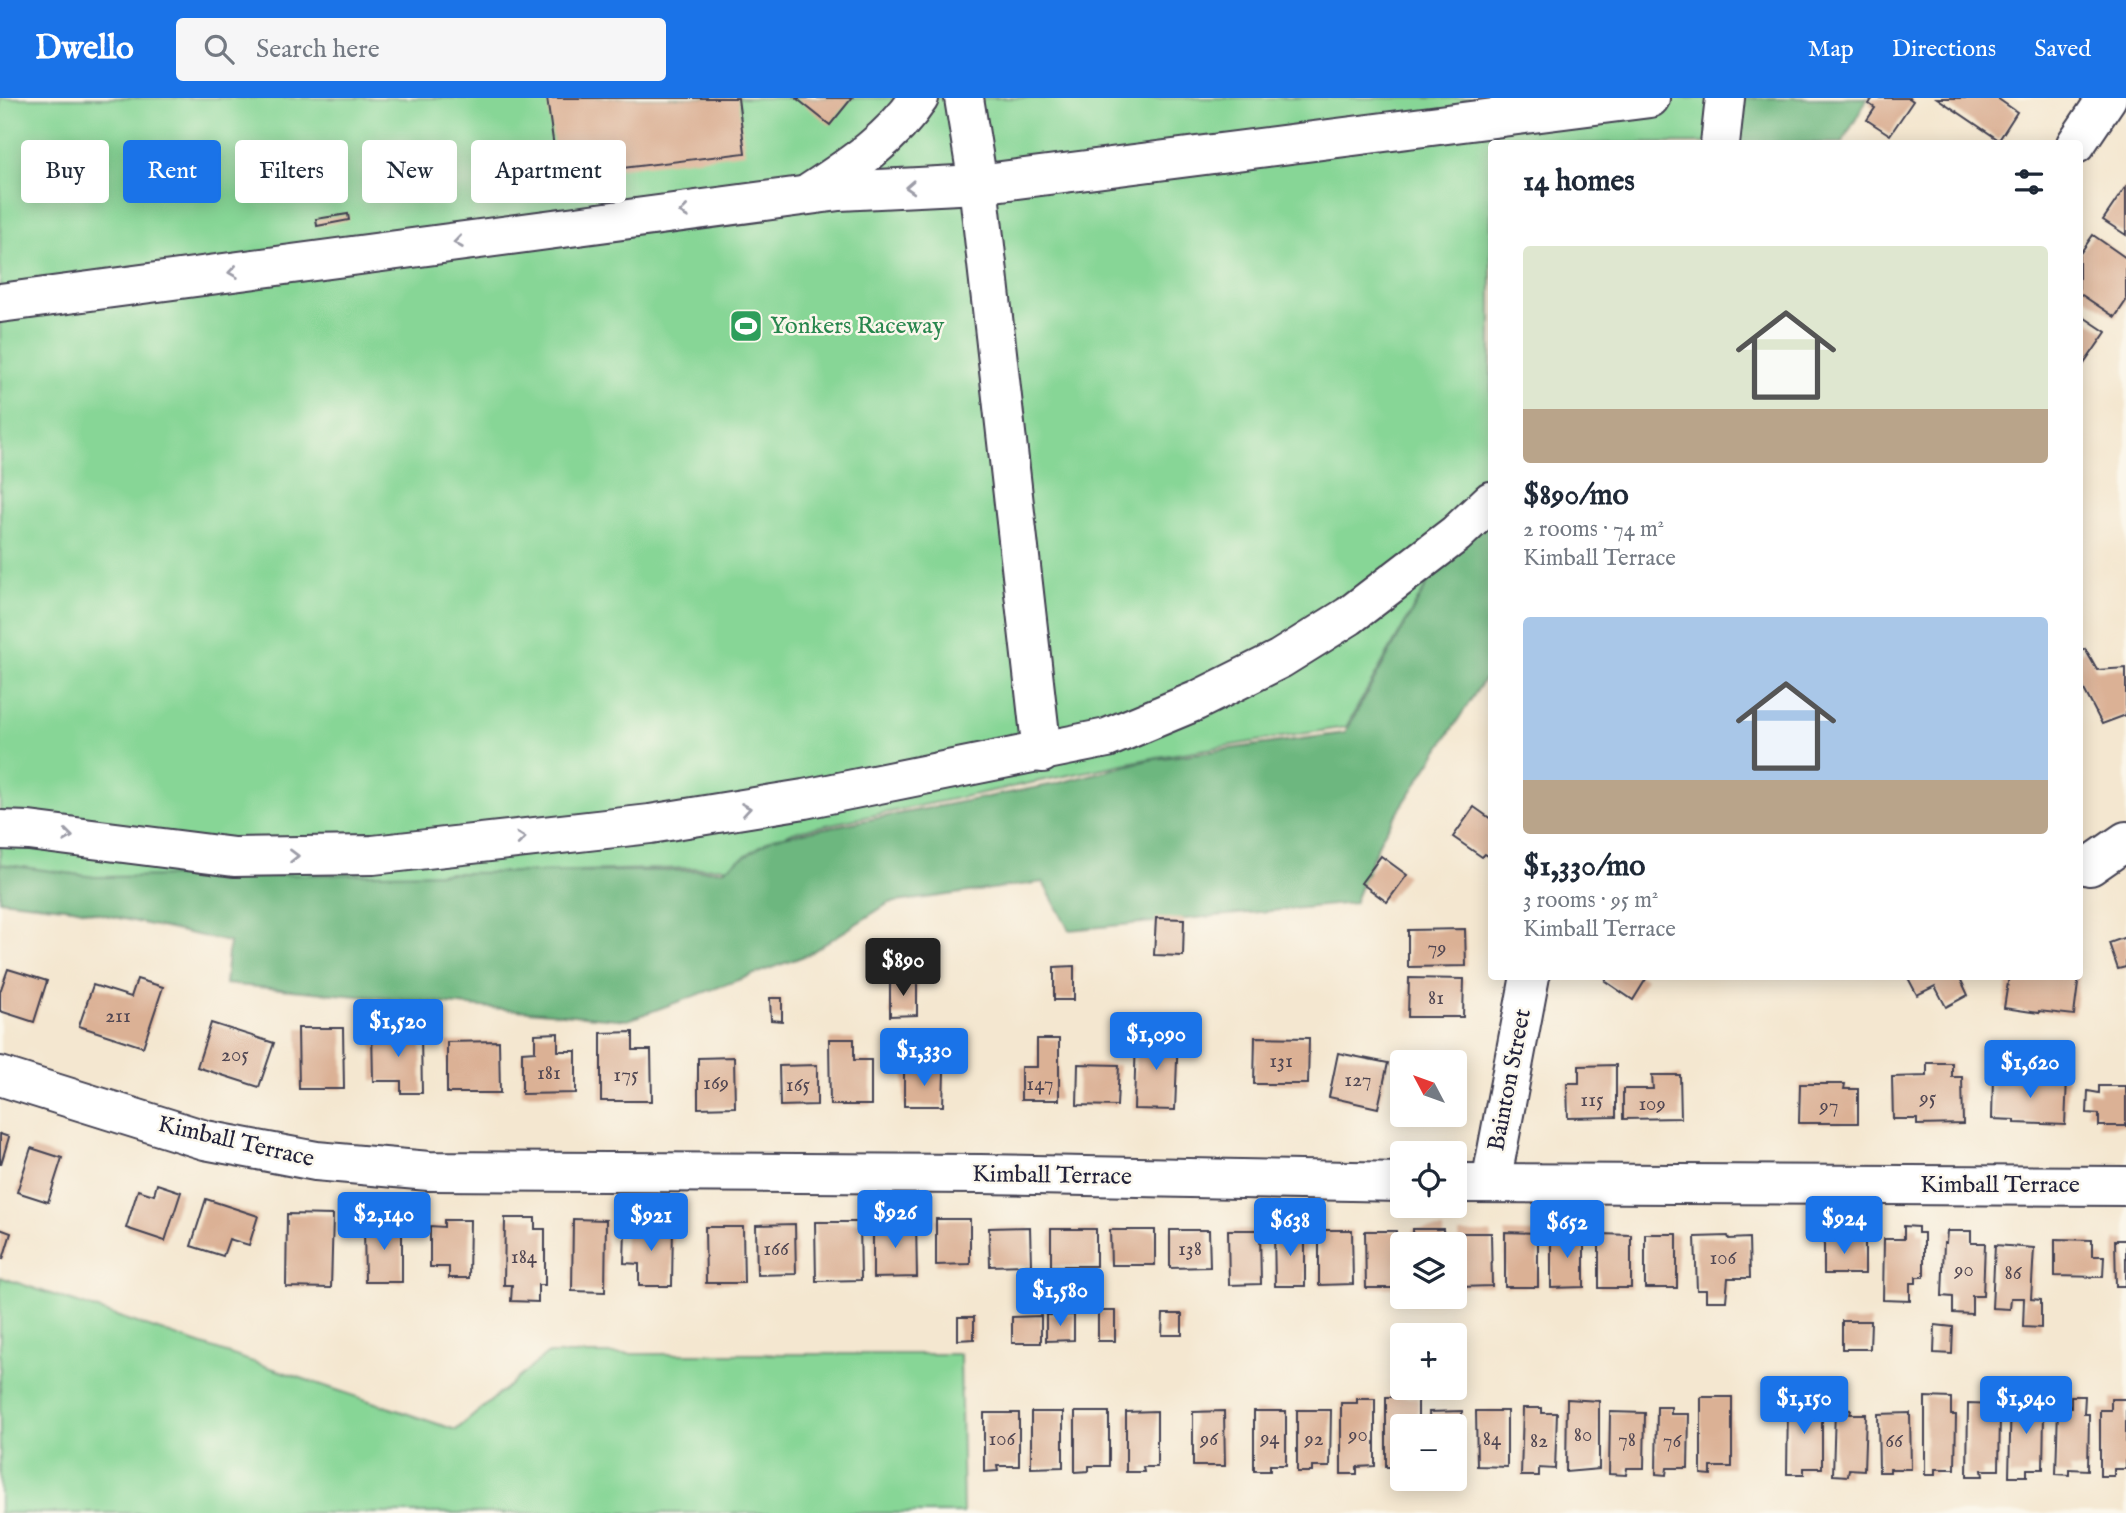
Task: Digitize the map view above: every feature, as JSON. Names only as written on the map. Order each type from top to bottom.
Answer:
[{"type":"street","points":[[804,195],[845,170],[888,134],[905,119],[919,98]]},
{"type":"street","points":[[964,98],[978,184],[1042,753]]},
{"type":"street","points":[[0,303],[804,195],[978,184],[1650,98]]},
{"type":"street","points":[[1720,140],[1725,98]]},
{"type":"street","points":[[2079,140],[2107,98]]},
{"type":"street","points":[[0,830],[29,831],[234,857],[373,855],[650,824],[804,799],[1042,753],[1107,738],[1196,701],[1280,659],[1349,616],[1401,578],[1456,534],[1488,504]]},
{"type":"street","points":[[2090,866],[2126,841]]},
{"type":"street","name":"Bainton Street","points":[[1473,1183],[1529,980]]},
{"type":"street","name":"Kimball Terrace","points":[[0,1076],[205,1140],[316,1161],[429,1171],[980,1174],[1390,1182]]},
{"type":"street","name":"Kimball Terrace","points":[[1473,1183],[2126,1186]]},
{"type":"green space","name":"Yonkers Raceway","points":[[0,98],[1764,98],[1763,140],[1488,140],[1488,512],[1448,547],[1346,727],[1157,757],[792,832],[731,867],[109,883],[0,867]]},
{"type":"green space","points":[[1741,98],[1868,98],[1844,140],[1734,140]]},
{"type":"green space","points":[[1488,512],[1488,674],[1381,838],[1354,903],[1069,930],[1043,882],[889,903],[807,955],[628,1020],[225,984],[229,942],[73,908],[0,900],[0,864],[95,877],[723,870],[773,838],[1055,784],[1148,760],[1345,733],[1448,547]]},
{"type":"green space","points":[[0,1277],[456,1430],[547,1354],[960,1354],[963,1513],[0,1513]]},
{"type":"building","points":[[547,98],[738,98],[745,153],[626,168],[626,140],[553,140]]},
{"type":"building","points":[[796,98],[852,98],[830,125]]},
{"type":"building","points":[[1873,98],[1909,98],[1913,101],[1890,135],[1867,120],[1875,108],[1869,104]]},
{"type":"building","points":[[1937,98],[1997,98],[2017,112],[1999,140]]},
{"type":"building","points":[[2126,186],[2126,235],[2103,220]]},
{"type":"building","points":[[348,214],[349,220],[317,226],[316,219]]},
{"type":"building","points":[[2093,235],[2126,258],[2126,301],[2115,317],[2083,296],[2083,249]]},
{"type":"building","points":[[2083,317],[2106,332],[2083,365]]},
{"type":"building","points":[[2085,649],[2097,670],[2126,668],[2126,715],[2102,724],[2083,688]]},
{"type":"building","points":[[1474,807],[1488,817],[1488,856],[1485,854],[1482,857],[1453,837]]},
{"type":"building","points":[[1381,856],[1407,875],[1387,902],[1361,883]]},
{"type":"building","points":[[1156,918],[1184,919],[1183,956],[1154,955]]},
{"type":"building","points":[[1465,929],[1466,966],[1408,967],[1408,930]]},
{"type":"building","points":[[2126,937],[2126,967],[2118,969],[2109,943]]},
{"type":"building","points":[[1074,966],[1074,1000],[1054,1000],[1054,967]]},
{"type":"building","points":[[8,969],[47,981],[34,1022],[0,1011],[0,992]]},
{"type":"building","points":[[1409,978],[1464,979],[1463,1017],[1408,1017]]},
{"type":"building","points":[[137,979],[163,987],[143,1047],[79,1026],[93,985],[131,997]]},
{"type":"building","points":[[1606,980],[1645,980],[1633,1000]]},
{"type":"building","points":[[1909,980],[1961,980],[1968,995],[1946,1007],[1935,986],[1917,995]]},
{"type":"building","points":[[2008,980],[2078,980],[2074,1015],[2004,1008]]},
{"type":"building","points":[[890,981],[917,981],[917,1015],[890,1016]]},
{"type":"building","points":[[770,998],[782,998],[782,1021],[771,1020]]},
{"type":"building","points":[[211,1023],[274,1043],[259,1087],[197,1067]]},
{"type":"building","points":[[298,1028],[343,1028],[344,1089],[299,1089]]},
{"type":"building","points":[[395,1028],[395,1035],[421,1035],[422,1093],[401,1093],[401,1081],[373,1081],[372,1029]]},
{"type":"building","points":[[633,1032],[633,1050],[651,1050],[652,1101],[601,1101],[601,1033]]},
{"type":"building","points":[[558,1033],[558,1051],[576,1051],[576,1093],[522,1094],[522,1052],[535,1051],[535,1034]]},
{"type":"building","points":[[1136,1034],[1178,1035],[1175,1110],[1134,1109]]},
{"type":"building","points":[[1255,1037],[1309,1038],[1308,1084],[1254,1084]]},
{"type":"building","points":[[829,1039],[854,1039],[854,1060],[871,1060],[871,1105],[830,1105]]},
{"type":"building","points":[[1037,1039],[1059,1039],[1059,1100],[1021,1100],[1021,1067],[1037,1067]]},
{"type":"building","points":[[499,1041],[500,1093],[447,1093],[447,1042]]},
{"type":"building","points":[[1338,1053],[1388,1063],[1378,1108],[1329,1097]]},
{"type":"building","points":[[734,1057],[735,1107],[698,1108],[698,1058]]},
{"type":"building","points":[[1927,1063],[1952,1063],[1952,1077],[1962,1077],[1963,1124],[1917,1125],[1917,1119],[1893,1119],[1892,1077],[1927,1076]]},
{"type":"building","points":[[1078,1064],[1119,1065],[1117,1106],[1077,1105]]},
{"type":"building","points":[[817,1065],[817,1105],[780,1106],[779,1066]]},
{"type":"building","points":[[1616,1065],[1616,1117],[1568,1118],[1567,1083],[1579,1083],[1579,1066]]},
{"type":"building","points":[[904,1071],[944,1071],[943,1106],[904,1106]]},
{"type":"building","points":[[1652,1075],[1680,1075],[1681,1118],[1623,1119],[1623,1089],[1653,1089]]},
{"type":"building","points":[[1993,1075],[2067,1078],[2065,1125],[2015,1123],[2015,1120],[1992,1119]]},
{"type":"building","points":[[1800,1084],[1845,1084],[1844,1089],[1858,1089],[1858,1123],[1799,1123]]},
{"type":"building","points":[[2099,1086],[2126,1086],[2126,1126],[2099,1126],[2099,1114],[2087,1113],[2088,1091],[2099,1093]]},
{"type":"building","points":[[0,1134],[9,1137],[1,1164],[0,1164]]},
{"type":"building","points":[[31,1148],[62,1158],[48,1202],[17,1192]]},
{"type":"building","points":[[157,1184],[181,1192],[165,1241],[126,1228],[138,1190],[154,1195]]},
{"type":"building","points":[[206,1199],[258,1216],[249,1245],[229,1239],[223,1256],[191,1246]]},
{"type":"building","points":[[287,1214],[333,1215],[331,1288],[286,1287]]},
{"type":"building","points":[[383,1218],[402,1218],[402,1282],[365,1282],[364,1226],[383,1225]]},
{"type":"building","points":[[505,1218],[535,1218],[535,1229],[545,1229],[545,1285],[538,1285],[538,1302],[511,1301],[512,1285],[504,1285]]},
{"type":"building","points":[[573,1219],[606,1220],[605,1292],[572,1291]]},
{"type":"building","points":[[936,1219],[970,1219],[970,1264],[936,1265]]},
{"type":"building","points":[[444,1220],[470,1220],[469,1278],[449,1278],[449,1267],[430,1267],[430,1226],[444,1227]]},
{"type":"building","points":[[815,1222],[860,1222],[861,1280],[816,1281]]},
{"type":"building","points":[[873,1222],[916,1222],[917,1277],[873,1278]]},
{"type":"building","points":[[639,1223],[673,1223],[672,1286],[639,1286],[639,1264],[624,1263],[625,1229],[639,1229]]},
{"type":"building","points":[[795,1224],[796,1274],[757,1275],[756,1225]]},
{"type":"building","points":[[1904,1226],[1918,1227],[1918,1233],[1924,1233],[1924,1277],[1916,1277],[1916,1283],[1910,1283],[1910,1301],[1883,1300],[1884,1239],[1904,1239]]},
{"type":"building","points":[[705,1227],[743,1227],[744,1283],[706,1283]]},
{"type":"building","points":[[1030,1227],[1031,1265],[990,1266],[989,1228]]},
{"type":"building","points":[[0,1229],[11,1233],[3,1259],[0,1258]]},
{"type":"building","points":[[1051,1229],[1096,1229],[1096,1266],[1051,1266]]},
{"type":"building","points":[[1305,1229],[1305,1286],[1275,1286],[1274,1230]]},
{"type":"building","points":[[1413,1229],[1443,1229],[1443,1232],[1413,1232]]},
{"type":"building","points":[[1110,1230],[1155,1230],[1155,1265],[1111,1265]]},
{"type":"building","points":[[1170,1230],[1209,1230],[1210,1267],[1170,1268]]},
{"type":"building","points":[[1228,1230],[1260,1230],[1261,1284],[1229,1285]]},
{"type":"building","points":[[1319,1230],[1352,1230],[1353,1284],[1319,1285]]},
{"type":"building","points":[[1365,1231],[1396,1231],[1390,1232],[1390,1288],[1366,1288]]},
{"type":"building","points":[[1947,1231],[1971,1231],[1971,1243],[1985,1243],[1983,1296],[1972,1296],[1972,1314],[1953,1313],[1953,1297],[1942,1296]]},
{"type":"building","points":[[1505,1232],[1538,1233],[1538,1287],[1505,1287]]},
{"type":"building","points":[[1551,1232],[1584,1232],[1584,1287],[1551,1288]]},
{"type":"building","points":[[1467,1233],[1491,1233],[1492,1286],[1467,1287]]},
{"type":"building","points":[[1599,1234],[1631,1235],[1631,1288],[1599,1288]]},
{"type":"building","points":[[1645,1234],[1677,1234],[1677,1288],[1645,1288]]},
{"type":"building","points":[[1728,1236],[1729,1239],[1749,1238],[1750,1278],[1728,1278],[1726,1301],[1706,1301],[1706,1290],[1697,1290],[1695,1237]]},
{"type":"building","points":[[1824,1238],[1865,1238],[1865,1274],[1824,1274]]},
{"type":"building","points":[[2055,1239],[2092,1240],[2092,1256],[2104,1256],[2103,1277],[2055,1276]]},
{"type":"building","points":[[2115,1240],[2126,1240],[2126,1286],[2116,1286]]},
{"type":"building","points":[[1995,1245],[2034,1248],[2031,1299],[2041,1300],[2041,1328],[2023,1327],[2024,1298],[2011,1298],[2010,1309],[1992,1308]]},
{"type":"building","points":[[1098,1311],[1115,1311],[1115,1341],[1098,1341]]},
{"type":"building","points":[[1163,1314],[1182,1314],[1182,1335],[1162,1335]]},
{"type":"building","points":[[1046,1315],[1074,1315],[1074,1340],[1046,1341]]},
{"type":"building","points":[[1041,1316],[1041,1343],[1012,1343],[1012,1317]]},
{"type":"building","points":[[958,1317],[974,1317],[974,1339],[958,1340]]},
{"type":"building","points":[[1842,1321],[1871,1321],[1870,1349],[1842,1349]]},
{"type":"building","points":[[1935,1325],[1953,1327],[1952,1354],[1934,1353]]},
{"type":"building","points":[[2071,1396],[2085,1396],[2084,1414],[2089,1414],[2088,1470],[2070,1469],[2070,1475],[2056,1474],[2058,1408],[2071,1408]]},
{"type":"building","points":[[1386,1397],[1390,1397],[1390,1400],[1418,1400],[1418,1414],[1390,1414],[1390,1467],[1386,1467]]},
{"type":"building","points":[[1701,1397],[1732,1397],[1732,1467],[1711,1467],[1711,1475],[1701,1474]]},
{"type":"building","points":[[1925,1397],[1951,1398],[1951,1415],[1956,1415],[1955,1469],[1935,1469],[1935,1475],[1925,1475]]},
{"type":"building","points":[[2011,1398],[2041,1398],[2041,1414],[2044,1414],[2043,1469],[2027,1469],[2027,1476],[2009,1476]]},
{"type":"building","points":[[1357,1399],[1375,1399],[1375,1466],[1357,1467],[1357,1474],[1341,1474],[1341,1403],[1357,1403]]},
{"type":"building","points":[[1567,1399],[1599,1401],[1599,1469],[1566,1472]]},
{"type":"building","points":[[2111,1399],[2126,1399],[2126,1469],[2114,1469],[2114,1476],[2100,1476],[2100,1410],[2111,1410]]},
{"type":"building","points":[[1788,1400],[1819,1400],[1819,1415],[1822,1415],[1822,1468],[1804,1468],[1804,1474],[1787,1474]]},
{"type":"building","points":[[1968,1403],[1997,1404],[1997,1415],[2000,1415],[1999,1470],[1982,1470],[1983,1476],[1967,1476]]},
{"type":"building","points":[[1657,1407],[1671,1407],[1671,1414],[1689,1414],[1688,1468],[1667,1468],[1666,1475],[1656,1474]]},
{"type":"building","points":[[1523,1408],[1542,1408],[1542,1413],[1557,1413],[1555,1469],[1539,1468],[1539,1476],[1521,1476]]},
{"type":"building","points":[[1835,1409],[1851,1410],[1850,1414],[1866,1414],[1864,1470],[1849,1469],[1848,1476],[1833,1475]]},
{"type":"building","points":[[1297,1410],[1331,1410],[1330,1467],[1312,1467],[1312,1472],[1297,1472]]},
{"type":"building","points":[[1157,1411],[1157,1467],[1143,1467],[1144,1472],[1126,1472],[1126,1412]]},
{"type":"building","points":[[1224,1411],[1225,1466],[1193,1466],[1193,1412]]},
{"type":"building","points":[[1254,1411],[1286,1411],[1286,1465],[1270,1465],[1270,1471],[1254,1471]]},
{"type":"building","points":[[1462,1411],[1462,1414],[1429,1414]]},
{"type":"building","points":[[1476,1411],[1507,1411],[1507,1467],[1477,1466]]},
{"type":"building","points":[[1031,1412],[1063,1412],[1063,1467],[1031,1468]]},
{"type":"building","points":[[1075,1412],[1109,1412],[1109,1466],[1089,1466],[1089,1471],[1075,1472]]},
{"type":"building","points":[[1610,1412],[1645,1413],[1644,1468],[1627,1468],[1626,1475],[1609,1474]]},
{"type":"building","points":[[984,1413],[1019,1413],[1019,1466],[997,1466],[998,1471],[984,1472]]},
{"type":"building","points":[[1910,1413],[1911,1469],[1879,1472],[1878,1414]]},
{"type":"place","name":"Yonkers Raceway","points":[[746,326]]}]
